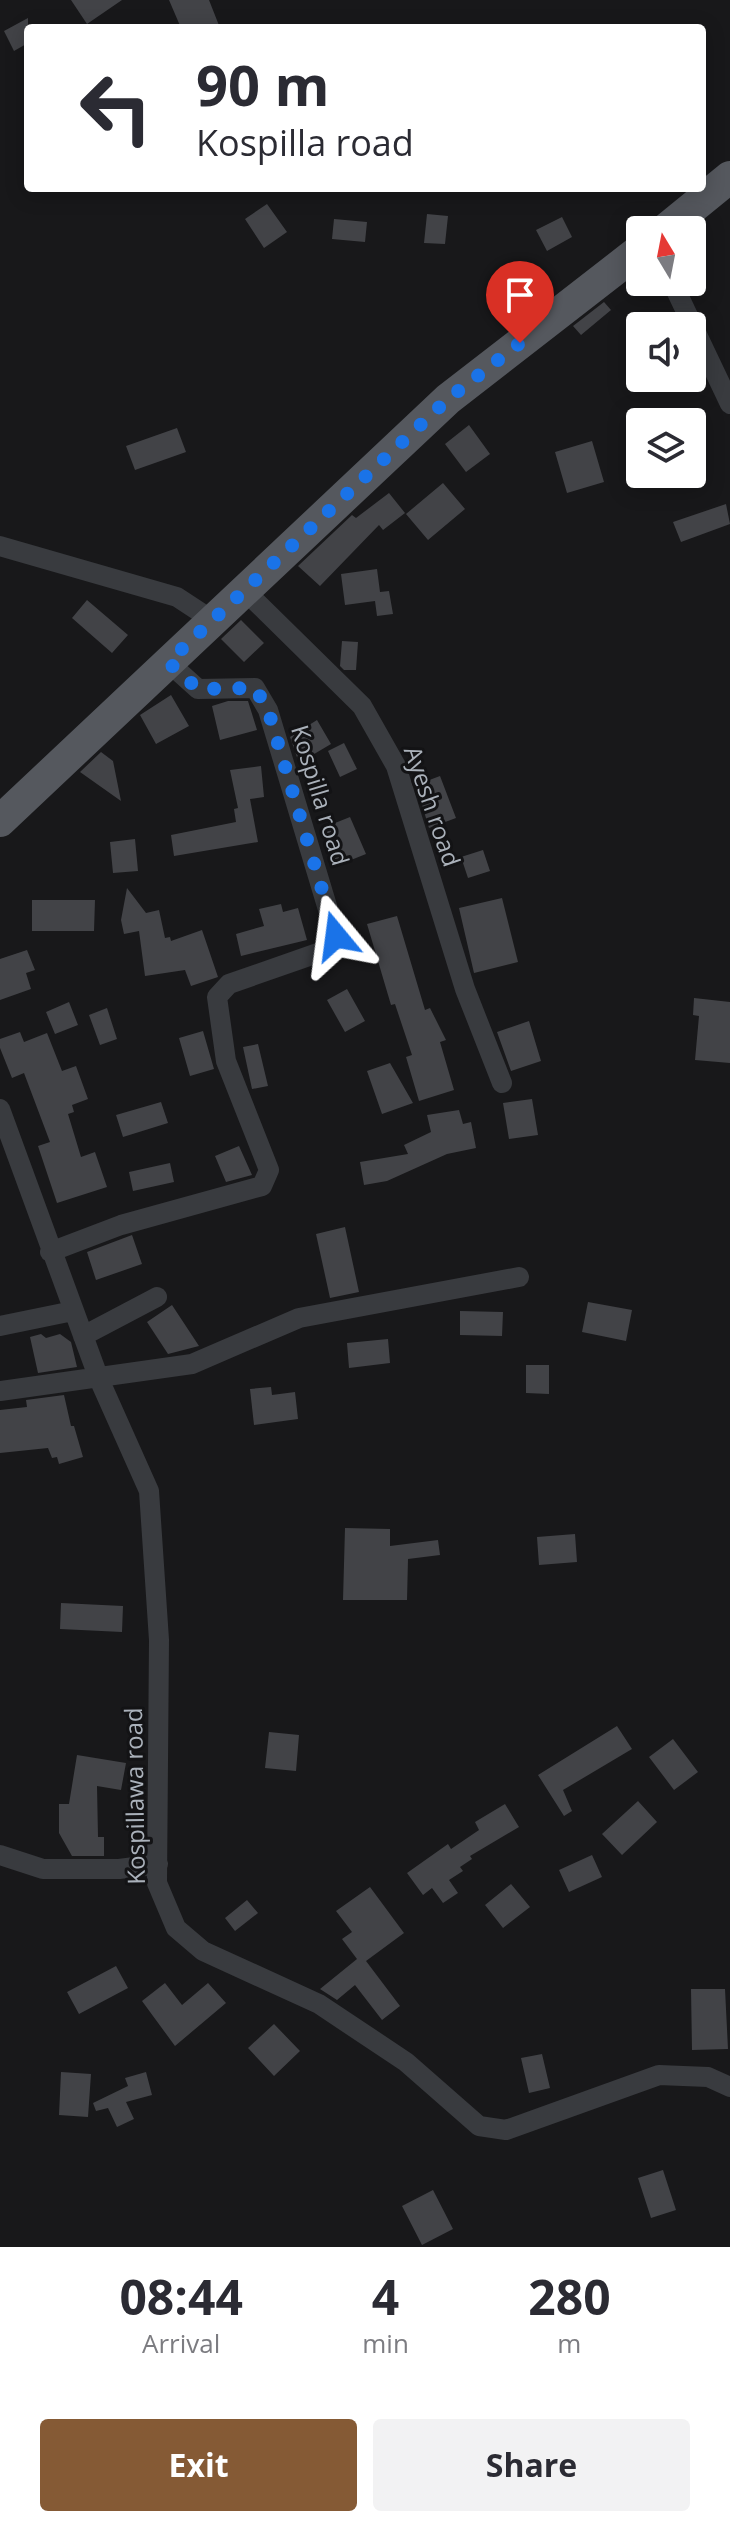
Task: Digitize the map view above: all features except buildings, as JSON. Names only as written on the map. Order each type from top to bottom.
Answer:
[{"type":"main road","points":[[682,216],[730,177]]},
{"type":"main road","points":[[0,821],[448,399],[626,261]]},
{"type":"street","points":[[679,296],[730,404]]},
{"type":"street","points":[[0,546],[177,597],[212,620]]},
{"type":"street","name":"Ayesh road","points":[[244,590],[362,706],[396,766],[465,989],[502,1083]]},
{"type":"street","name":"Kospilla road","points":[[50,1252],[121,1225],[262,1186],[269,1170],[226,1061],[217,997],[229,984],[332,948],[336,936],[268,710],[255,688],[198,689],[168,662]]},
{"type":"street","name":"Kospillawa road","points":[[0,1109],[99,1379],[149,1491],[159,1640],[157,1883],[176,1928],[203,1951],[319,2004],[406,2062],[479,2126],[506,2130],[659,2075],[708,2077],[730,2087]]},
{"type":"street","points":[[0,1391],[192,1364],[299,1318],[519,1277]]},
{"type":"street","points":[[83,1336],[157,1297]]},
{"type":"street","points":[[0,1326],[73,1311]]},
{"type":"street","points":[[0,1855],[43,1869],[119,1869],[158,1864]]},
{"type":"route","points":[[336,936],[268,710],[255,688],[198,689],[168,662],[448,399],[520,343]]}]
